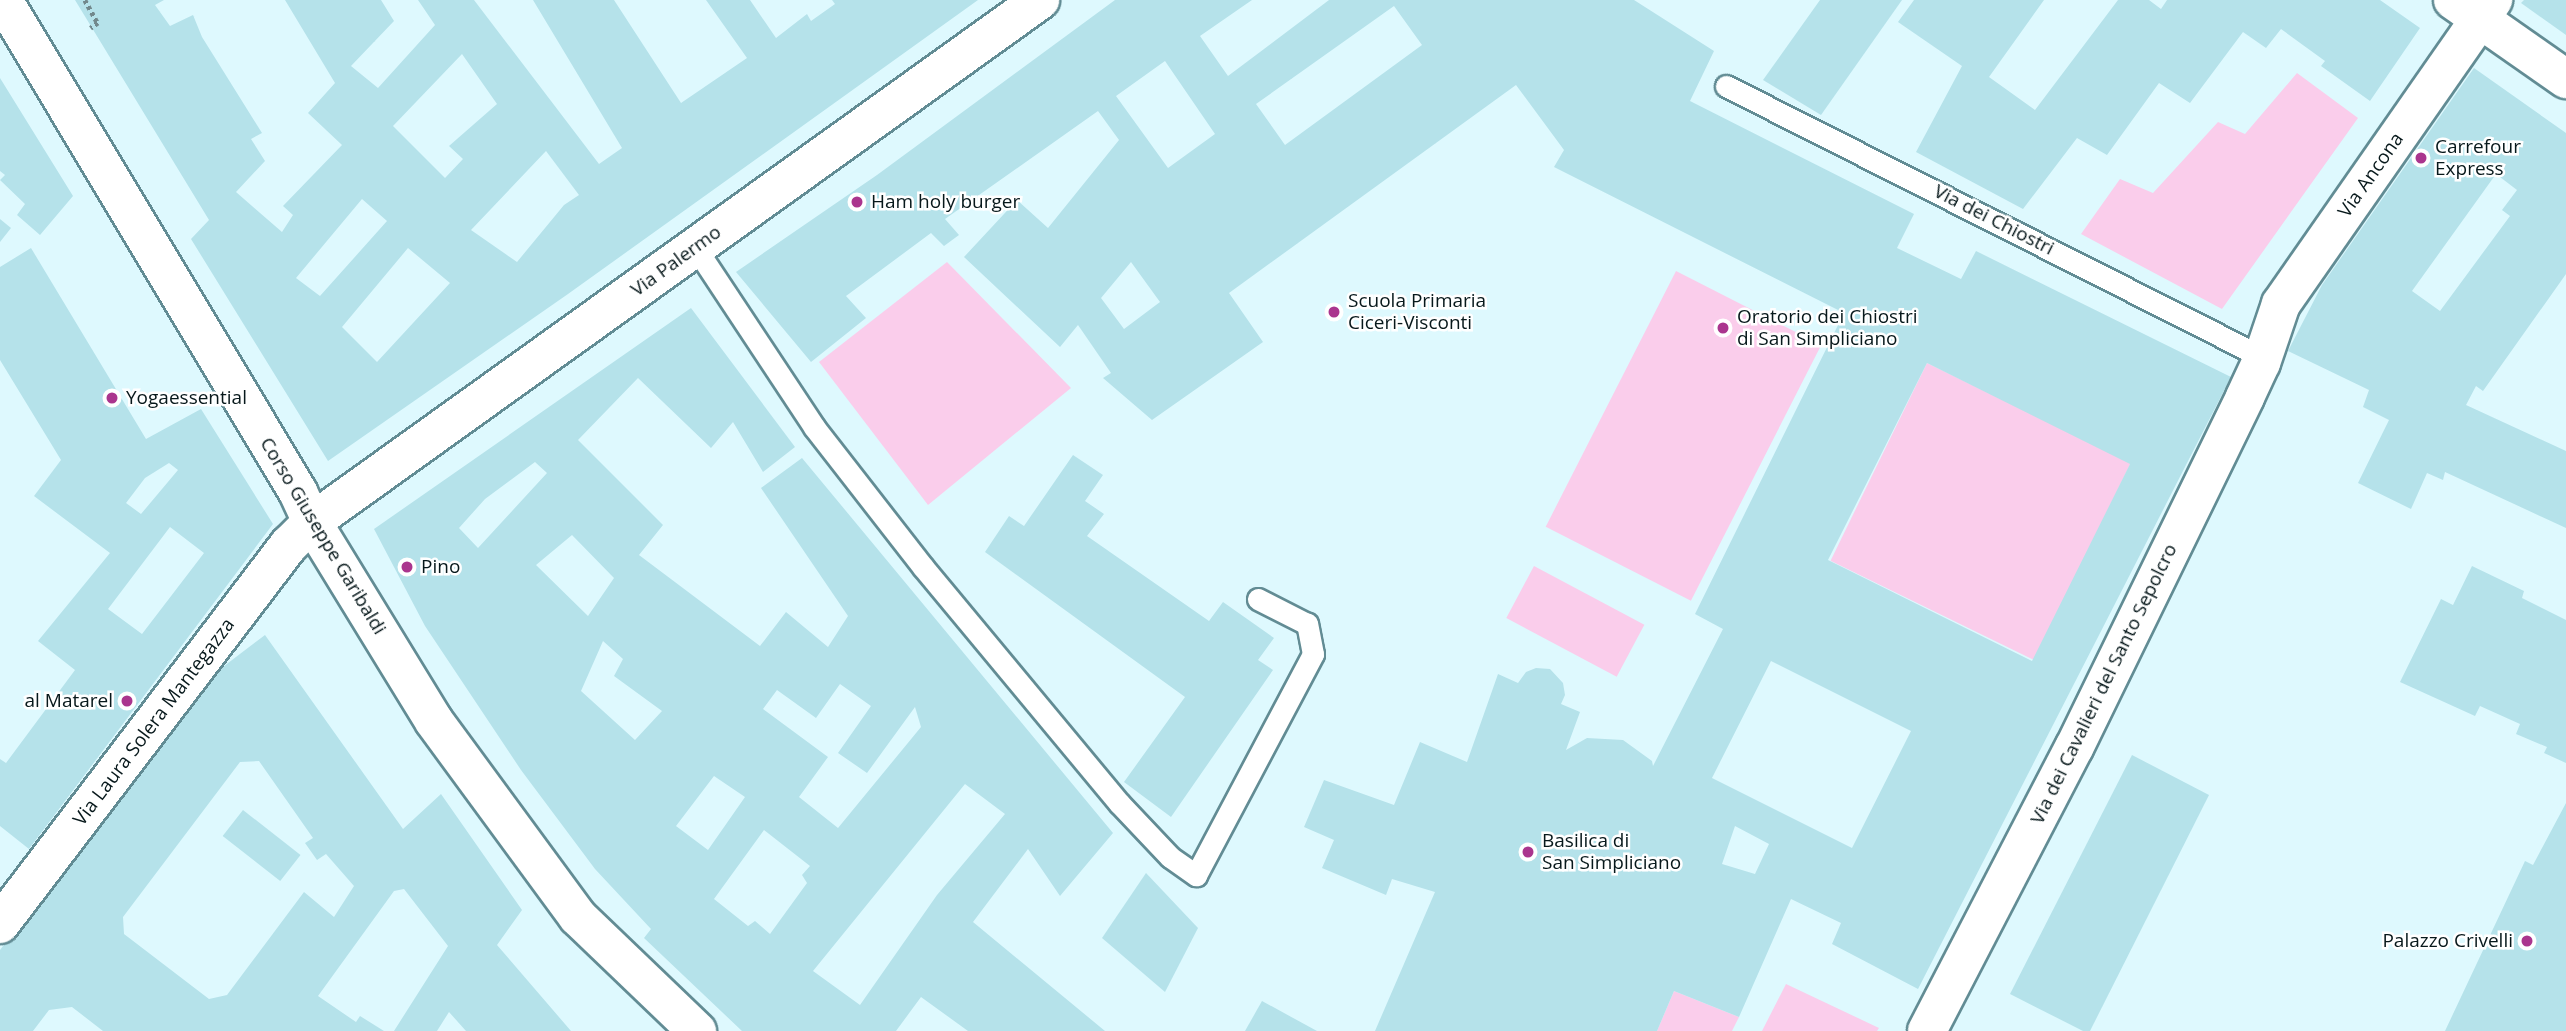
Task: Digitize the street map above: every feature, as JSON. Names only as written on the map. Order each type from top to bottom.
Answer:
[{"type":"street","name":"Corso Giuseppe Garibaldi","points":[[3,0],[298,492],[312,522],[435,721],[578,917],[697,1031]]},
{"type":"street","name":"Via Palermo","points":[[312,522],[1040,0]]},
{"type":"street","points":[[2475,6],[2566,79]]},
{"type":"street","name":"Via Ancona","points":[[2262,357],[2281,304],[2475,6]]},
{"type":"street","name":"Via dei Cavalieri del Santo Sepolcro","points":[[1932,1019],[1956,980],[2074,748],[2262,357]]},
{"type":"street","name":"Via Laura Solera Mantegazza","points":[[0,924],[289,545],[312,522]]},
{"type":"lane","name":"Via dei Chiostri","points":[[1726,86],[2262,357]]},
{"type":"lane","points":[[695,247],[814,428],[923,567],[1119,803],[1170,858],[1196,875],[1313,654],[1307,624],[1258,598]]},
{"type":"path","points":[[85,0],[98,23],[91,28]]},
{"type":"shaded area","points":[[2297,73],[2358,118],[2222,309],[2081,234],[2120,179],[2153,193],[2218,122],[2245,134]]},
{"type":"shaded area","points":[[947,262],[1071,388],[928,505],[819,362]]},
{"type":"shaded area","points":[[1676,271],[1821,345],[1691,601],[1546,527]]},
{"type":"shaded area","points":[[1927,363],[2131,463],[2035,660],[1831,561]]},
{"type":"shaded area","points":[[1534,566],[1644,625],[1617,677],[1506,618]]},
{"type":"shaded area","points":[[1786,984],[1879,1028],[1877,1031],[1762,1031]]},
{"type":"shaded area","points":[[1674,991],[1739,1017],[1732,1031],[1657,1031]]},
{"type":"building","points":[[75,0],[164,0],[155,5],[170,26],[193,15],[202,37],[262,133],[251,139],[265,161],[236,192],[282,232],[293,215],[283,206],[342,145],[308,113],[335,83],[285,0],[381,0],[394,21],[351,66],[378,88],[435,25],[418,0],[474,0],[599,164],[622,148],[533,0],[614,0],[681,103],[747,58],[706,0],[750,0],[776,38],[807,14],[811,21],[835,4],[832,0],[978,0],[568,294],[328,461],[191,239],[209,220]],"holes":[[[462,54],[497,104],[449,146],[463,159],[445,178],[393,126]],[[546,151],[579,195],[564,205],[517,262],[471,230]],[[362,199],[387,221],[320,296],[296,278]],[[408,248],[450,283],[377,362],[342,327]]]},
{"type":"building","points":[[1115,0],[1252,0],[1200,36],[1228,76],[1329,0],[1634,0],[1714,51],[1690,101],[1914,214],[1897,248],[1961,279],[1976,251],[2231,377],[1918,989],[1832,944],[1841,923],[1791,899],[1739,1017],[1674,991],[1657,1031],[1375,1031],[1435,892],[1392,879],[1386,895],[1322,868],[1334,840],[1304,827],[1324,780],[1394,805],[1420,742],[1467,762],[1498,674],[1518,683],[1526,672],[1536,668],[1550,669],[1563,683],[1565,695],[1561,704],[1580,712],[1566,750],[1587,738],[1623,740],[1652,761],[1653,766],[1723,629],[1695,614],[1844,313],[1554,167],[1564,150],[1516,85],[1229,293],[1263,342],[1152,420],[1103,378],[1111,373],[1078,325],[1060,347],[964,257],[1017,200],[1048,228],[1119,140],[1098,111],[945,219],[959,235],[944,246],[931,233],[846,296],[866,318],[811,362],[736,272],[877,175]],"holes":[[[1394,6],[1422,45],[1285,145],[1256,104]],[[1165,61],[1215,134],[1168,168],[1116,96]],[[1131,262],[1160,302],[1124,329],[1101,298]],[[1927,363],[2130,464],[2032,661],[1828,560]],[[1771,661],[1911,731],[1852,848],[1712,778]],[[1735,826],[1769,844],[1755,874],[1722,864]]]},
{"type":"building","points":[[1820,0],[1902,0],[1821,115],[1763,80]]},
{"type":"building","points":[[1914,0],[2044,0],[1989,77],[2035,110],[2118,0],[2149,0],[2161,9],[2167,0],[2380,0],[2420,28],[2370,101],[2321,66],[2325,61],[2281,29],[2266,48],[2243,32],[2190,103],[2159,83],[2107,155],[2077,138],[2023,209],[1916,152],[1962,66],[1898,22]]},
{"type":"building","points":[[2524,0],[2566,0],[2566,35],[2521,3]]},
{"type":"building","points":[[2474,68],[2566,133],[2566,274],[2483,391],[2476,386],[2466,405],[2566,451],[2566,528],[2445,472],[2443,480],[2427,473],[2411,509],[2358,483],[2389,420],[2363,407],[2369,390],[2288,351],[2322,285]],"holes":[[[2496,174],[2517,190],[2502,210],[2510,216],[2440,311],[2412,291]]]},
{"type":"building","points":[[0,78],[73,196],[40,235],[17,215],[25,204],[0,180],[5,175],[0,171]]},
{"type":"building","points":[[0,219],[11,228],[0,242]]},
{"type":"building","points":[[31,248],[146,439],[201,409],[273,524],[29,849],[0,826],[0,759],[6,763],[75,670],[38,641],[110,553],[34,496],[61,460],[0,360],[0,267]],"holes":[[[169,463],[178,470],[141,514],[126,503],[145,478]],[[170,527],[204,553],[142,634],[108,609]]]},
{"type":"building","points":[[691,308],[795,447],[763,472],[733,422],[711,448],[638,378],[578,440],[663,525],[639,555],[760,646],[786,612],[828,647],[848,616],[761,488],[802,458],[1113,833],[1060,896],[1028,849],[973,922],[1105,1031],[968,1031],[921,997],[896,1031],[742,1031],[644,938],[651,929],[595,869],[521,770],[425,626],[374,529]],"holes":[[[535,462],[547,473],[478,548],[459,528],[485,499]],[[572,535],[614,578],[588,616],[536,565]],[[603,641],[623,659],[614,676],[662,711],[635,740],[581,691]],[[840,684],[871,706],[838,753],[867,773],[915,707],[921,727],[838,828],[799,797],[828,757],[763,709],[777,690],[816,718]],[[714,776],[745,797],[708,850],[676,826]],[[965,784],[1005,814],[937,895],[860,1005],[813,971]],[[764,830],[810,866],[802,875],[807,883],[770,934],[755,921],[748,926],[714,899]]]},
{"type":"building","points":[[1073,455],[1103,475],[1085,501],[1104,514],[1087,536],[1209,621],[1223,602],[1274,638],[1258,660],[1273,670],[1171,817],[1124,782],[1185,697],[985,552],[1009,516],[1024,526]]},
{"type":"building","points":[[2472,566],[2524,591],[2522,598],[2566,620],[2566,763],[2544,753],[2547,747],[2516,734],[2520,724],[2480,706],[2475,716],[2400,682],[2441,599],[2453,605]]},
{"type":"building","points":[[265,635],[403,829],[441,794],[522,910],[497,945],[571,1031],[466,1031],[449,1012],[437,1031],[394,1031],[448,946],[404,889],[394,891],[318,996],[356,1022],[360,1016],[384,1031],[103,1031],[72,1007],[49,1010],[33,1031],[0,1031],[0,950],[193,696],[215,673]],"holes":[[[259,761],[313,838],[305,843],[317,860],[326,854],[354,886],[334,917],[304,892],[227,995],[209,999],[124,934],[123,917],[240,762]]]},
{"type":"building","points":[[2132,755],[2209,795],[2090,1031],[2083,1031],[2010,994]]},
{"type":"building","name":"Palazzo Crivelli","points":[[2566,803],[2566,1031],[2445,1031],[2525,861],[2533,865]]},
{"type":"building","points":[[243,810],[301,855],[280,881],[223,836]]},
{"type":"building","points":[[1146,873],[1198,928],[1165,992],[1102,938]]},
{"type":"building","points":[[1262,1001],[1317,1031],[1245,1031]]},
{"type":"place","name":"Carrefour Express","points":[[2421,158]]},
{"type":"place","name":"Ham holy burger","points":[[857,202]]},
{"type":"place","name":"Scuola Primaria Ciceri-Visconti","points":[[1334,312]]},
{"type":"place","name":"Oratorio dei Chiostri di San Simpliciano","points":[[1723,328]]},
{"type":"place","name":"Yogaessential","points":[[112,398]]},
{"type":"place","name":"Pino","points":[[407,567]]},
{"type":"place","name":"al Matarel","points":[[127,701]]},
{"type":"place","name":"Basilica di San Simpliciano","points":[[1528,852]]},
{"type":"place","name":"Palazzo Crivelli","points":[[2527,941]]}]
